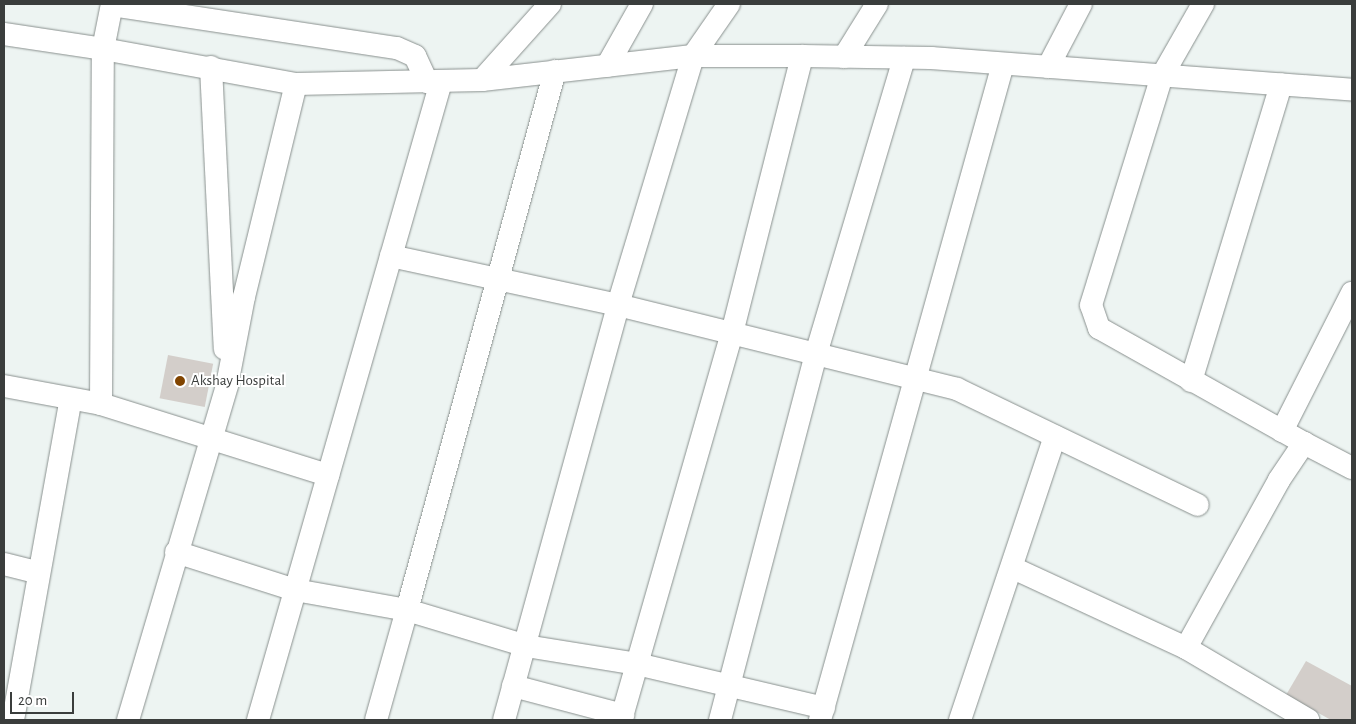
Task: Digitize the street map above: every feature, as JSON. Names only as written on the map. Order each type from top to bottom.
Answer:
[{"type":"street","points":[[102,404],[104,49],[112,4],[397,48],[415,56],[434,82]]},
{"type":"street","points":[[482,80],[550,4]]},
{"type":"street","points":[[607,66],[642,4]]},
{"type":"street","points":[[504,720],[526,646],[546,562],[618,305],[693,56],[729,4]]},
{"type":"street","points":[[844,56],[877,4]]},
{"type":"street","points":[[1048,67],[1082,4]]},
{"type":"street","points":[[1203,4],[1162,76],[1091,305],[1099,328],[1191,381],[1352,468]]},
{"type":"street","points":[[4,34],[104,49],[296,84],[482,80],[693,56],[844,56],[1048,67],[1352,90]]},
{"type":"street","points":[[513,686],[622,718],[732,333],[802,56]]},
{"type":"street","points":[[720,720],[816,354],[904,58]]},
{"type":"street","points":[[176,552],[295,590],[406,610],[526,646],[637,664],[730,684],[822,714],[1003,64]]},
{"type":"street","points":[[211,68],[227,385]]},
{"type":"street","points":[[376,720],[555,71]]},
{"type":"street","points":[[258,720],[391,256],[434,82]]},
{"type":"street","points":[[128,720],[209,437],[227,385],[244,297],[296,84]]},
{"type":"street","points":[[1191,381],[1280,84]]},
{"type":"street","points":[[391,256],[618,305],[957,389],[1198,505]]},
{"type":"street","points":[[1282,431],[1352,293]]},
{"type":"street","points":[[4,386],[102,404],[328,475]]},
{"type":"street","points":[[13,720],[70,399]]},
{"type":"street","points":[[960,720],[1013,568],[1055,436]]},
{"type":"street","points":[[1186,648],[1278,480],[1304,443]]},
{"type":"street","points":[[4,564],[39,573]]},
{"type":"street","points":[[1013,568],[1186,648],[1308,720]]},
{"type":"building","points":[[168,355],[213,364],[205,407],[160,398]]},
{"type":"building","points":[[1306,661],[1352,686],[1352,720],[1331,720],[1286,695]]},
{"type":"place","name":"Akshay Hospital","points":[[180,381]]}]
